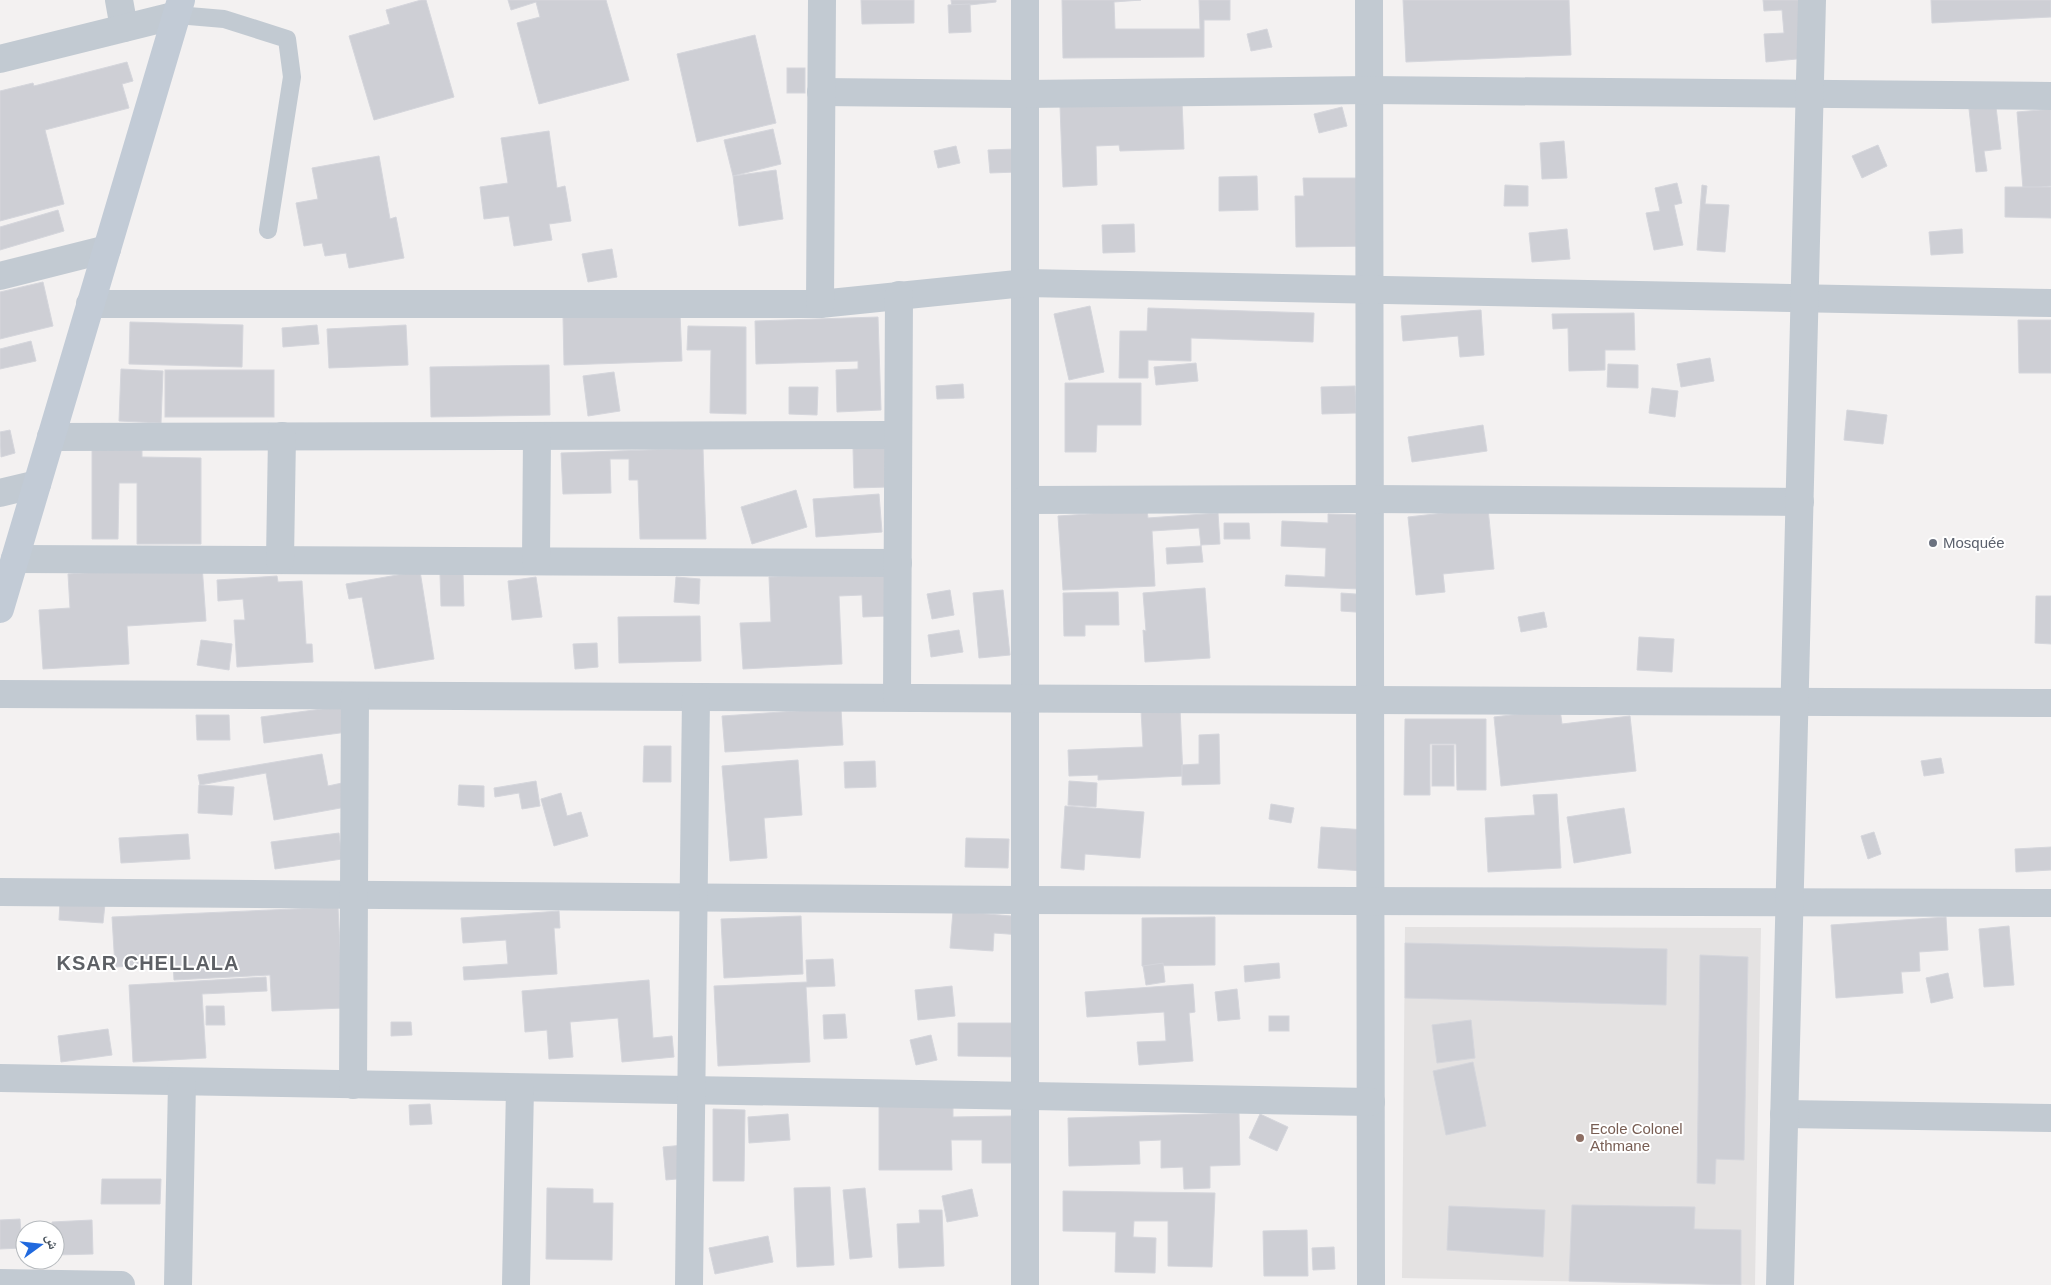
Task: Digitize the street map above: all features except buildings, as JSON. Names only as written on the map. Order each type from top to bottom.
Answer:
[{"type":"main road","points":[[0,609],[179,7]]},
{"type":"street","points":[[118,0],[124,28]]},
{"type":"street","points":[[820,304],[822,0]]},
{"type":"street","points":[[1025,0],[1026,1285]]},
{"type":"street","points":[[1369,0],[1372,900],[1371,1285]]},
{"type":"street","points":[[1780,1285],[1812,0]]},
{"type":"street","points":[[0,59],[124,28],[179,7]]},
{"type":"street","points":[[821,92],[1025,94],[1370,90],[2051,96]]},
{"type":"street","points":[[0,276],[107,249]]},
{"type":"street","points":[[90,304],[820,304],[1025,283],[1804,300],[2051,303]]},
{"type":"street","points":[[897,697],[899,295]]},
{"type":"street","points":[[51,437],[898,435]]},
{"type":"street","points":[[280,560],[282,436]]},
{"type":"street","points":[[536,561],[537,436]]},
{"type":"street","points":[[0,493],[37,484]]},
{"type":"street","points":[[1025,500],[1370,499],[1800,502]]},
{"type":"street","points":[[15,559],[898,563]]},
{"type":"street","points":[[0,694],[2051,703]]},
{"type":"street","points":[[353,1085],[355,696]]},
{"type":"street","points":[[689,1285],[696,697]]},
{"type":"street","points":[[0,892],[1025,900],[2051,903]]},
{"type":"street","points":[[0,1078],[1371,1102]]},
{"type":"street","points":[[178,1285],[182,1082]]},
{"type":"street","points":[[516,1285],[520,1088]]},
{"type":"street","points":[[1784,1114],[2051,1118]]},
{"type":"street","points":[[0,1283],[121,1285]]},
{"type":"lane","points":[[179,7],[287,38],[292,77],[268,230]]},
{"type":"shaded area","name":"Ecole Colonel Athmane","points":[[1405,927],[1761,928],[1755,1285],[1402,1278]]},
{"type":"place","name":"Mosquée","points":[[1933,543]]},
{"type":"place","name":"Ecole Colonel Athmane","points":[[1580,1138]]},
{"type":"district","name":"KSAR CHELLALA","points":[[148,963]]}]
